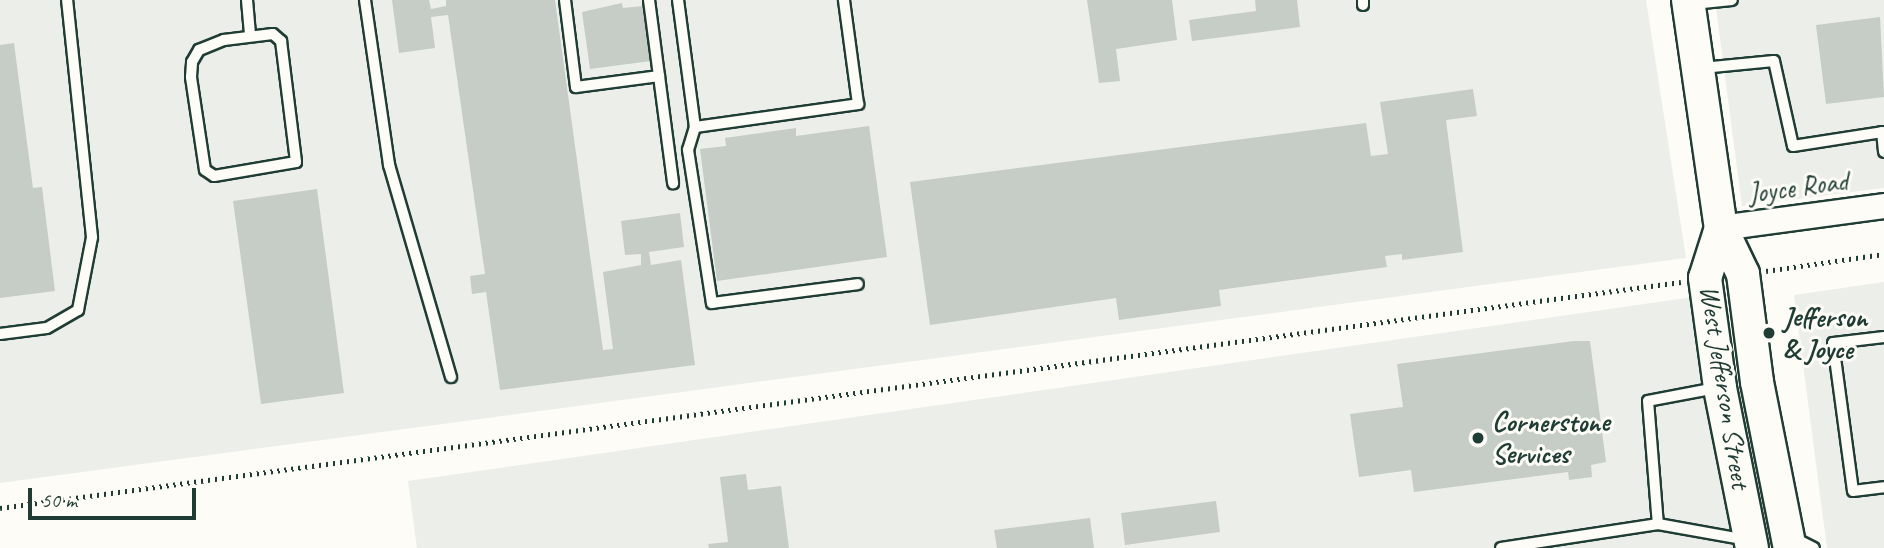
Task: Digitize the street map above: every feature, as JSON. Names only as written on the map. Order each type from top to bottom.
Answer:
[{"type":"main road","name":"West Jefferson Street","points":[[1689,2],[1721,228],[1743,274],[1757,382],[1797,543]]},
{"type":"main road","name":"West Jefferson Street","points":[[1721,228],[1705,278],[1720,388],[1751,544]]},
{"type":"street","name":"Joyce Road","points":[[1721,228],[1884,206]]},
{"type":"lane","points":[[0,334],[47,328],[78,310],[92,237],[67,0]]},
{"type":"lane","points":[[247,0],[250,35]]},
{"type":"lane","points":[[365,0],[389,165],[451,377]]},
{"type":"lane","points":[[565,0],[576,87],[659,76]]},
{"type":"lane","points":[[649,0],[673,183]]},
{"type":"lane","points":[[678,0],[695,127],[688,150],[712,303],[858,284]]},
{"type":"lane","points":[[695,127],[858,104],[844,0]]},
{"type":"lane","points":[[1689,2],[1732,0]]},
{"type":"lane","points":[[273,34],[281,41],[296,162],[214,176],[205,170],[191,77],[192,62],[199,50],[250,35],[273,34]]},
{"type":"lane","points":[[1698,69],[1774,61],[1793,146],[1882,132],[1884,152]]},
{"type":"lane","points":[[1884,337],[1833,343],[1853,491],[1884,487]]},
{"type":"lane","points":[[1658,524],[1648,401],[1720,388]]},
{"type":"lane","points":[[1501,548],[1658,524],[1751,544]]},
{"type":"path","points":[[1757,272],[1884,254]]},
{"type":"path","points":[[0,508],[1684,281]]},
{"type":"shaded area","points":[[0,0],[1646,0],[1686,258],[0,483]]},
{"type":"shaded area","points":[[1715,0],[1884,0],[1884,188],[1742,206]]},
{"type":"shaded area","points":[[1884,282],[1884,548],[1827,548],[1794,295]]},
{"type":"shaded area","points":[[1693,297],[1733,548],[417,548],[408,481]]},
{"type":"building","points":[[392,0],[429,0],[431,9],[446,6],[446,0],[555,0],[603,350],[613,349],[603,272],[641,265],[641,254],[625,255],[621,221],[680,213],[684,247],[649,252],[651,265],[681,260],[695,365],[500,390],[486,292],[472,294],[470,276],[485,274],[448,15],[431,17],[435,48],[399,53]]},
{"type":"building","points":[[1087,0],[1172,0],[1177,40],[1116,49],[1120,81],[1099,83]]},
{"type":"building","points":[[1255,0],[1297,0],[1300,27],[1192,41],[1189,20],[1256,11]]},
{"type":"building","points":[[622,3],[623,8],[643,6],[651,61],[590,69],[582,12]]},
{"type":"building","points":[[1880,17],[1884,97],[1826,104],[1816,25]]},
{"type":"building","points":[[14,43],[33,188],[42,187],[55,291],[0,298],[0,45]]},
{"type":"building","points":[[1473,89],[1477,116],[1446,120],[1463,252],[1402,260],[1402,254],[1385,256],[1387,267],[1219,290],[1221,306],[1119,320],[1116,298],[930,325],[910,182],[1366,123],[1371,156],[1388,154],[1380,102]]},
{"type":"building","points":[[869,126],[887,257],[717,281],[700,149],[726,146],[725,138],[796,128],[796,136]]},
{"type":"building","points":[[317,189],[344,393],[261,404],[233,201]]},
{"type":"building","name":"Cornerstone Services","points":[[1590,341],[1606,462],[1591,465],[1592,477],[1569,480],[1568,472],[1414,492],[1411,470],[1359,477],[1350,414],[1403,407],[1397,364]]},
{"type":"building","points":[[746,474],[748,490],[781,486],[789,548],[709,548],[708,544],[728,542],[720,477]]},
{"type":"building","points":[[1216,501],[1220,532],[1125,545],[1121,513]]},
{"type":"building","points":[[1090,518],[1094,548],[997,548],[994,530]]},
{"type":"place","name":"Jefferson & Joyce","points":[[1769,333]]},
{"type":"place","name":"Cornerstone Services","points":[[1478,438]]}]
